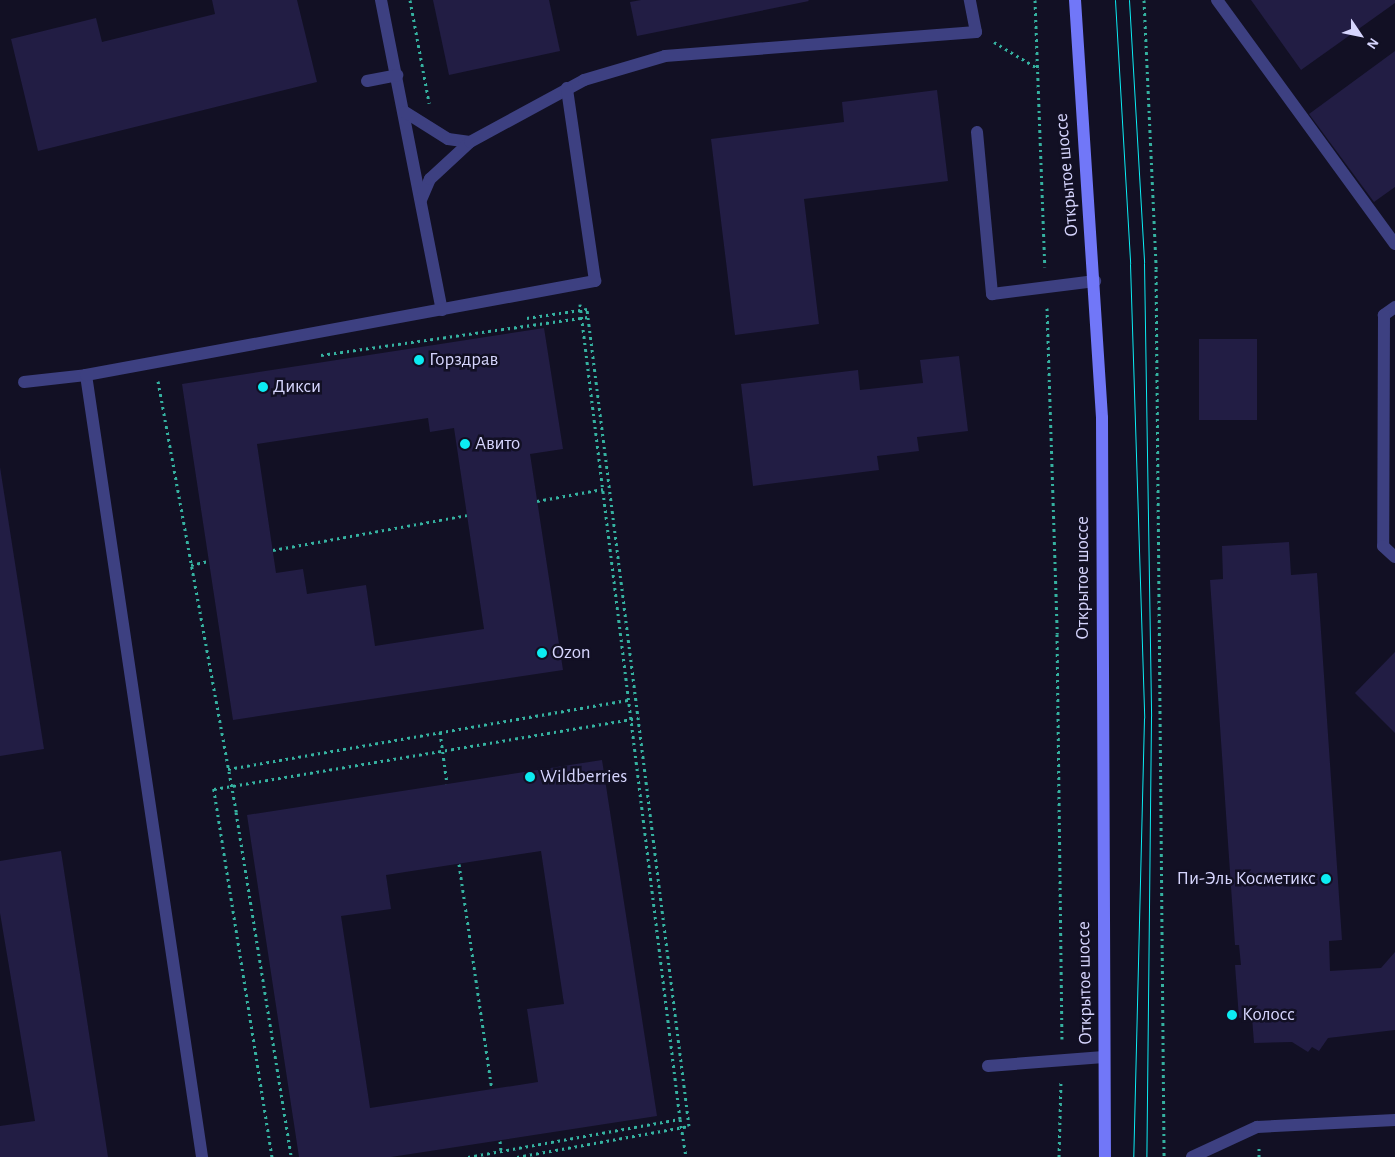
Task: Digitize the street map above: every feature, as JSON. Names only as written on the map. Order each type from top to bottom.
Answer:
[{"type":"main road","name":"Открытое шоссе","points":[[1075,0],[1095,281],[1102,418],[1105,1157]]},
{"type":"lane","points":[[381,0],[442,310]]},
{"type":"lane","points":[[421,200],[430,179],[470,142],[567,88],[664,56],[976,32],[970,0]]},
{"type":"lane","points":[[1217,0],[1395,244]]},
{"type":"lane","points":[[367,81],[397,75]]},
{"type":"lane","points":[[24,382],[86,375],[595,281],[567,88]]},
{"type":"lane","points":[[404,112],[448,139],[470,142]]},
{"type":"lane","points":[[977,132],[992,294],[1046,284],[1095,281]]},
{"type":"lane","points":[[1395,307],[1384,315],[1383,526],[1383,546],[1395,557]]},
{"type":"lane","points":[[86,375],[202,1157]]},
{"type":"lane","points":[[988,1066],[1104,1056]]},
{"type":"lane","points":[[1192,1157],[1257,1127],[1395,1120]]},
{"type":"path","points":[[410,0],[430,107]]},
{"type":"path","points":[[1035,0],[1039,69],[1057,634],[1061,1060],[1059,1157]]},
{"type":"path","points":[[1144,0],[1156,269],[1164,1157]]},
{"type":"path","points":[[976,32],[1039,69]]},
{"type":"path","points":[[580,301],[686,1157]]},
{"type":"path","points":[[316,356],[588,317],[689,1126],[517,1157]]},
{"type":"path","points":[[167,377],[157,379],[228,768],[290,1157]]},
{"type":"path","points":[[537,502],[603,489]]},
{"type":"path","points":[[273,550],[467,515]]},
{"type":"path","points":[[191,564],[209,561]]},
{"type":"path","points":[[228,768],[629,700]]},
{"type":"path","points":[[272,1157],[214,789],[638,718]]},
{"type":"path","points":[[440,732],[447,784]]},
{"type":"path","points":[[459,864],[492,1090]]},
{"type":"path","points":[[468,1157],[680,1119]]},
{"type":"path","points":[[500,1140],[501,1151]]},
{"type":"building","points":[[212,0],[297,0],[317,82],[38,151],[11,39],[96,18],[102,42],[215,14]]},
{"type":"building","points":[[433,0],[549,0],[560,51],[449,75]]},
{"type":"building","points":[[641,0],[809,1],[637,36],[630,2]]},
{"type":"building","points":[[1251,0],[1395,0],[1395,3],[1301,70]]},
{"type":"building","points":[[1395,51],[1395,187],[1374,202],[1309,114]]},
{"type":"building","points":[[937,90],[948,181],[804,199],[819,324],[735,335],[711,139],[844,122],[842,102]]},
{"type":"building","points":[[544,328],[563,449],[530,454],[563,670],[233,720],[182,384]],"holes":[[[428,418],[430,432],[454,428],[484,629],[375,646],[366,585],[307,594],[303,569],[276,573],[257,444]]]},
{"type":"building","points":[[1199,339],[1257,339],[1257,420],[1199,420]]},
{"type":"building","points":[[959,356],[968,431],[917,437],[919,451],[877,456],[879,470],[753,486],[741,384],[858,370],[860,390],[923,383],[920,360]]},
{"type":"building","points":[[0,467],[44,749],[0,756]]},
{"type":"building","points":[[1289,542],[1291,575],[1317,573],[1342,940],[1329,941],[1330,971],[1381,968],[1395,952],[1395,1030],[1328,1038],[1319,1051],[1312,1047],[1308,1052],[1292,1042],[1254,1043],[1252,1017],[1239,1018],[1235,965],[1241,965],[1239,945],[1235,945],[1210,580],[1223,579],[1222,546]]},
{"type":"building","points":[[1395,652],[1395,733],[1355,693]]},
{"type":"building","points":[[602,760],[657,1116],[391,1157],[299,1157],[247,815]],"holes":[[[541,851],[564,1004],[527,1009],[538,1082],[370,1108],[341,916],[391,909],[386,875]]]},
{"type":"building","points":[[61,851],[108,1157],[0,1157],[0,1126],[35,1121],[0,913],[0,861]]},
{"type":"tram line","points":[[1115,0],[1130,264],[1144,718],[1133,1157]]},
{"type":"tram line","points":[[1129,0],[1144,263],[1151,716],[1146,1157]]},
{"type":"place","name":"Горздрав","points":[[419,360]]},
{"type":"place","name":"Дикси","points":[[263,387]]},
{"type":"place","name":"Авито","points":[[465,444]]},
{"type":"place","name":"Ozon","points":[[542,653]]},
{"type":"place","name":"Wildberries","points":[[530,777]]},
{"type":"place","name":"Пи-Эль Косметикс","points":[[1326,879]]},
{"type":"place","name":"Колосс","points":[[1232,1015]]}]
